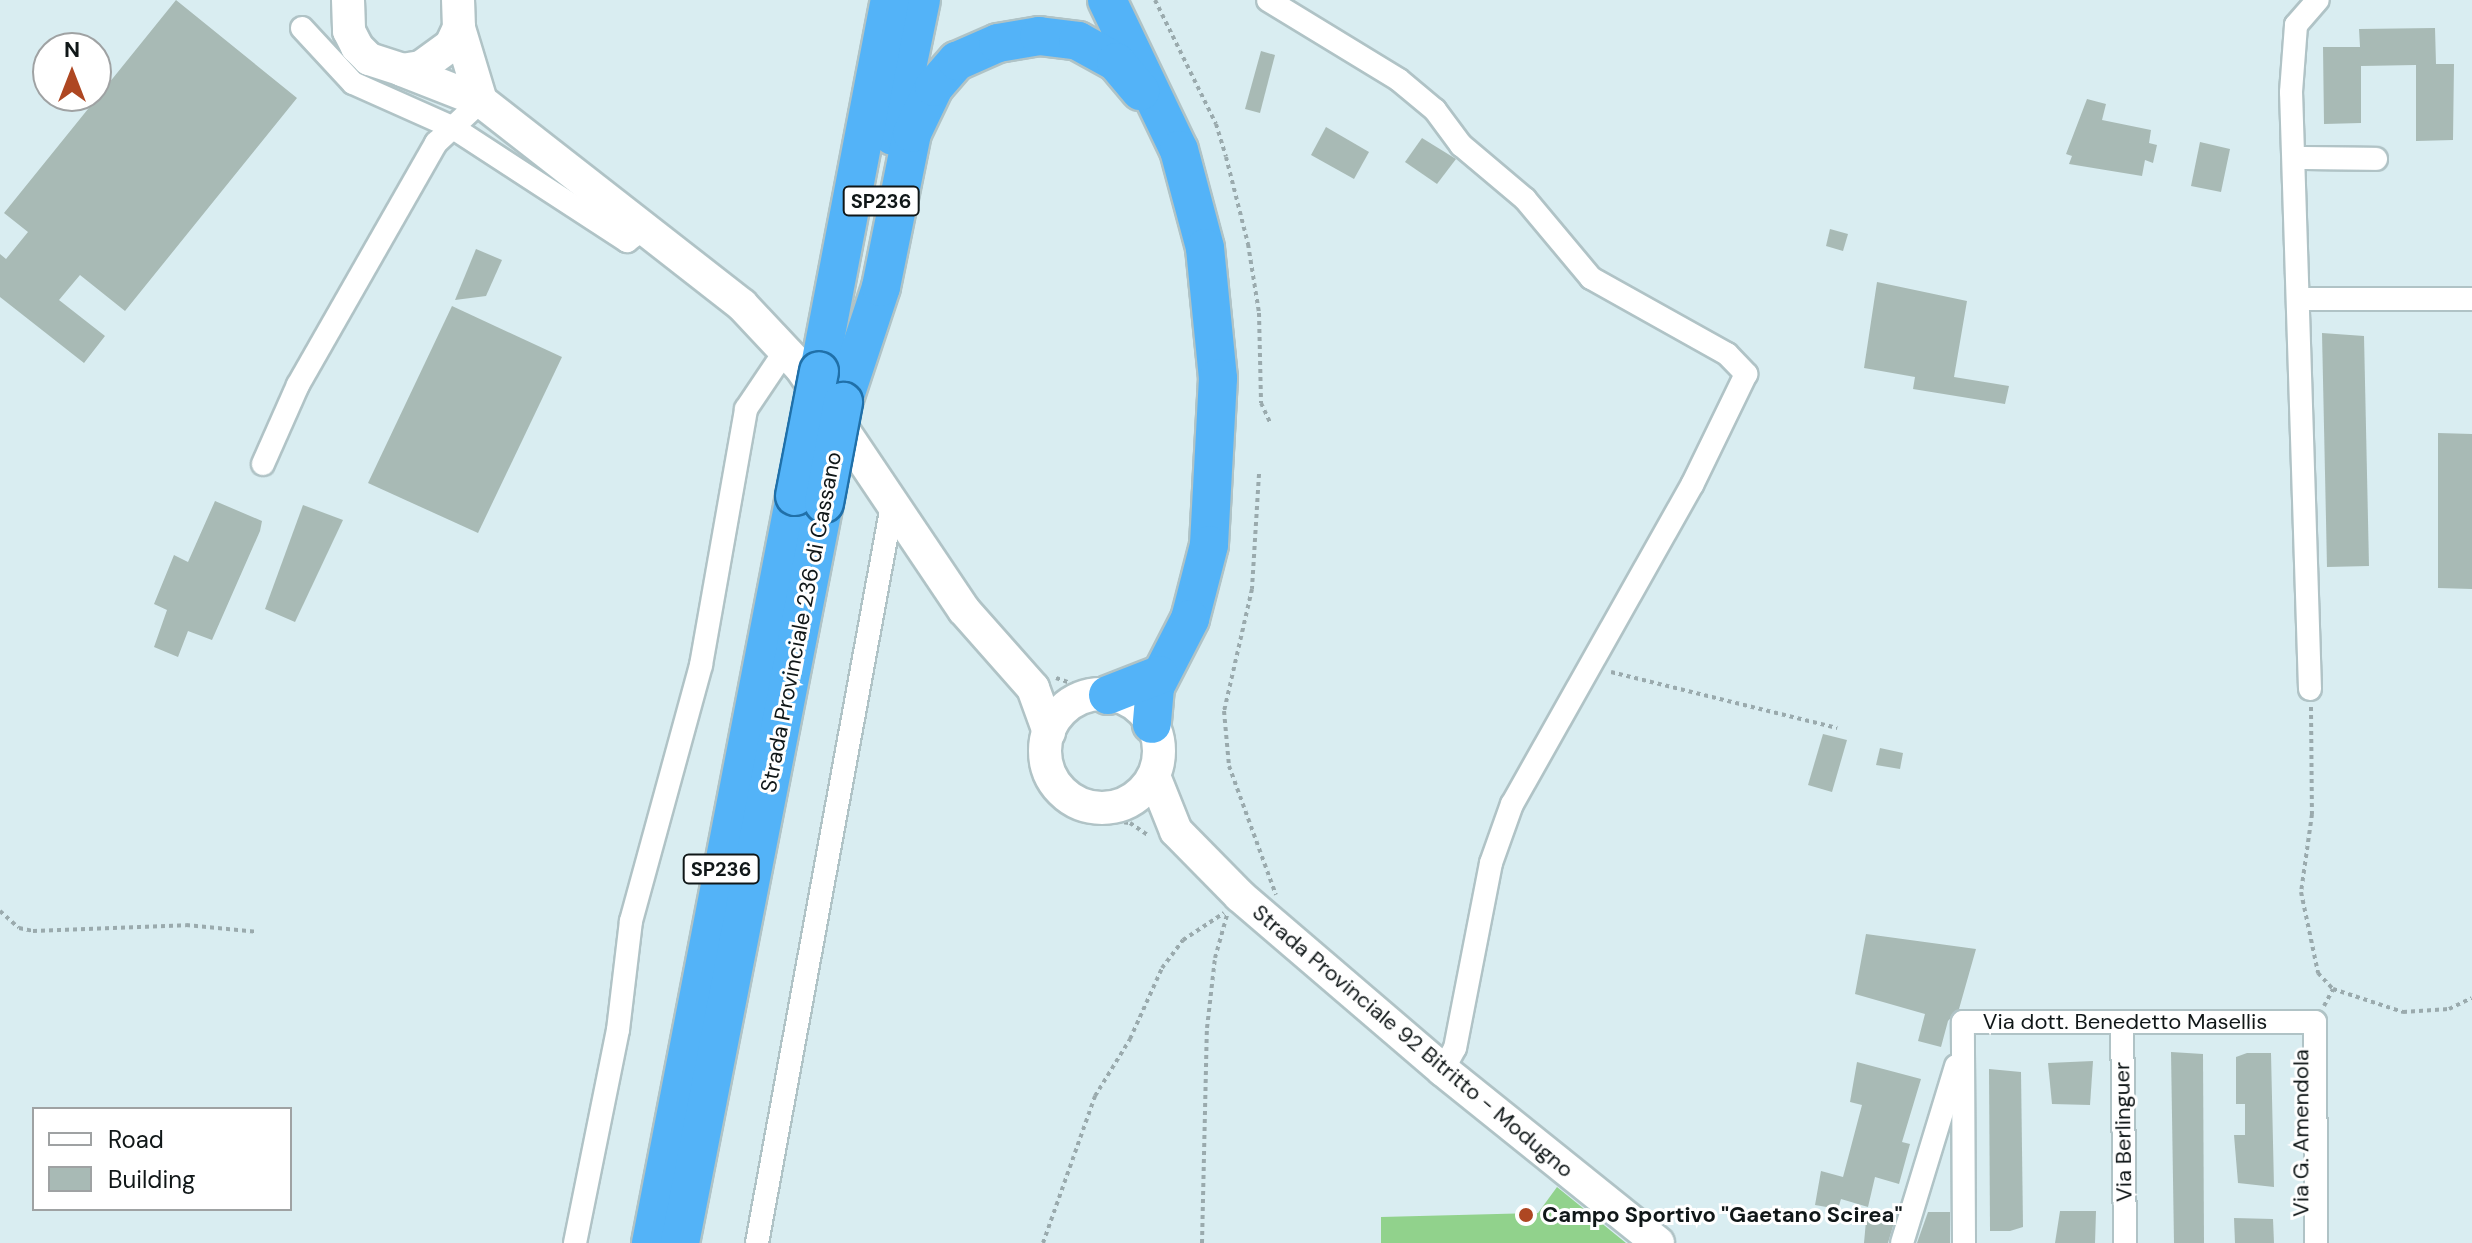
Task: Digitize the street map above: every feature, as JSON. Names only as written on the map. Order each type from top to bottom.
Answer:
[{"type":"highway","points":[[857,179],[865,60],[876,0]]},
{"type":"highway","name":"Strada Provinciale 236 di Cassano","points":[[680,1243],[810,499],[819,371],[890,0]]},
{"type":"highway","name":"Strada Provinciale 236 di Cassano","points":[[651,1243],[810,499],[843,402],[921,0]]},
{"type":"highway","points":[[1107,0],[1179,150],[1205,248],[1218,378],[1217,479],[1200,590],[1159,675],[1152,724]]},
{"type":"highway","points":[[843,402],[881,287],[912,133],[934,87],[957,61],[1011,40],[1039,36],[1078,41],[1116,62],[1179,150]]},
{"type":"highway","points":[[1095,697],[1159,675]]},
{"type":"main road","points":[[344,5],[349,31],[369,59],[481,101],[742,305],[785,351],[964,610],[1033,688],[1049,732],[1048,770],[1058,787],[1081,804],[1134,812],[1176,831]]},
{"type":"main road","points":[[402,70],[438,59],[458,14]]},
{"type":"main road","points":[[458,14],[481,101]]},
{"type":"main road","points":[[1033,688],[1126,699],[1152,724],[1159,759],[1154,776],[1128,803],[1109,808]]},
{"type":"main road","points":[[1049,732],[1062,712],[1095,697]]},
{"type":"main road","points":[[1154,776],[1176,831]]},
{"type":"main road","name":"Strada Provinciale 92 Bitritto - Modugno","points":[[1176,831],[1265,918],[1443,1070],[1658,1243]]},
{"type":"street","points":[[1268,0],[1399,80],[1435,110],[1461,145],[1525,199],[1591,278],[1741,363],[1746,374],[1735,400],[1499,833],[1455,1048],[1443,1070]]},
{"type":"street","points":[[2310,689],[2301,299],[2291,92],[2296,25],[2318,0]]},
{"type":"street","points":[[302,28],[353,83],[452,127],[627,241],[644,228]]},
{"type":"street","points":[[263,464],[298,385],[436,143],[481,101]]},
{"type":"street","points":[[2296,158],[2376,159]]},
{"type":"street","points":[[2301,299],[2472,299]]},
{"type":"street","points":[[575,1243],[618,1030],[631,921],[701,665],[746,409],[785,351]]},
{"type":"street","points":[[757,1243],[892,505]]},
{"type":"street","name":"Via dott. Benedetto Masellis","points":[[1964,1243],[1963,1032],[2122,1022],[2308,1022]]},
{"type":"street","name":"Via Berlinguer","points":[[2122,1022],[2125,1243]]},
{"type":"street","name":"Via G. Amendola","points":[[2301,1243],[2308,1198],[2308,1022]]},
{"type":"street","points":[[1902,1243],[1963,1032]]},
{"type":"street","points":[[2308,1198],[2316,1243]]},
{"type":"path","points":[[1155,0],[1210,112],[1226,157],[1248,244],[1259,313],[1261,403],[1270,422]]},
{"type":"path","points":[[1259,474],[1252,589],[1224,711],[1229,766],[1277,888],[1265,918]]},
{"type":"path","points":[[1589,668],[1694,688],[1837,728]]},
{"type":"path","points":[[2310,689],[2312,814],[2301,892],[2318,973],[2333,989],[2403,1012],[2449,1009],[2472,998]]},
{"type":"path","points":[[1043,1243],[1095,1096],[1130,1039],[1162,968],[1183,940],[1229,909],[1215,958],[1207,1028],[1202,1243]]},
{"type":"path","points":[[0,911],[19,928],[33,931],[186,925],[257,932]]},
{"type":"green space","name":"Campo Sportivo \"Gaetano Scirea\"","points":[[1557,1187],[1626,1243],[1381,1243],[1381,1217],[1538,1213]]},
{"type":"building","points":[[176,0],[297,98],[125,311],[80,275],[59,300],[105,336],[84,363],[0,297],[0,254],[6,259],[28,232],[4,213],[86,112],[112,112],[112,79]]},
{"type":"building","points":[[2435,28],[2436,64],[2454,64],[2453,140],[2416,141],[2416,65],[2361,66],[2361,123],[2324,124],[2323,47],[2360,47],[2359,29]]},
{"type":"building","points":[[1261,51],[1275,55],[1260,113],[1245,109]]},
{"type":"building","points":[[2087,99],[2106,104],[2102,120],[2151,130],[2149,143],[2157,145],[2153,163],[2145,160],[2142,176],[2069,164],[2072,156],[2066,154]]},
{"type":"building","points":[[1326,127],[1369,152],[1354,179],[1311,155]]},
{"type":"building","points":[[1422,138],[1456,159],[1437,184],[1405,162]]},
{"type":"building","points":[[2200,142],[2230,149],[2221,192],[2191,186]]},
{"type":"building","points":[[1830,229],[1848,234],[1843,251],[1826,246]]},
{"type":"building","points":[[476,249],[502,260],[486,296],[455,300]]},
{"type":"building","points":[[1877,282],[1967,301],[1954,377],[2009,386],[2005,404],[1913,389],[1915,377],[1864,368]]},
{"type":"building","points":[[452,306],[562,357],[478,533],[368,483]]},
{"type":"building","points":[[2322,333],[2364,336],[2369,566],[2327,567]]},
{"type":"building","points":[[2438,433],[2472,434],[2472,589],[2438,588]]},
{"type":"building","points":[[215,501],[262,521],[260,531],[212,640],[188,631],[178,657],[154,647],[167,610],[154,604],[174,555],[188,562]]},
{"type":"building","points":[[303,505],[343,520],[295,622],[265,609]]},
{"type":"building","points":[[1823,734],[1847,740],[1832,792],[1808,785]]},
{"type":"building","points":[[1880,748],[1903,753],[1900,769],[1876,765]]},
{"type":"building","points":[[1866,934],[1976,949],[1959,1009],[1948,1021],[1941,1047],[1918,1041],[1925,1014],[1855,994]]},
{"type":"building","points":[[2171,1052],[2203,1054],[2204,1243],[2174,1243]]},
{"type":"building","points":[[2247,1053],[2271,1053],[2274,1187],[2238,1183],[2234,1135],[2245,1135],[2245,1104],[2236,1104],[2236,1057]]},
{"type":"building","points":[[2093,1061],[2090,1105],[2052,1104],[2048,1063]]},
{"type":"building","points":[[1857,1062],[1921,1079],[1902,1142],[1910,1144],[1899,1184],[1875,1177],[1868,1207],[1841,1199],[1838,1209],[1815,1205],[1821,1171],[1843,1177],[1862,1105],[1850,1102]]},
{"type":"building","points":[[1989,1069],[2021,1072],[2023,1227],[2010,1231],[1990,1231]]},
{"type":"building","points":[[1867,1210],[1896,1216],[1888,1243],[1864,1243]]},
{"type":"building","points":[[2060,1211],[2096,1211],[2095,1243],[2055,1243]]},
{"type":"building","points":[[1928,1212],[1950,1212],[1950,1243],[1917,1243]]},
{"type":"building","points":[[2234,1218],[2273,1219],[2274,1243],[2235,1243]]},
{"type":"place","name":"Campo Sportivo \"Gaetano Scirea\"","points":[[1526,1215]]}]
